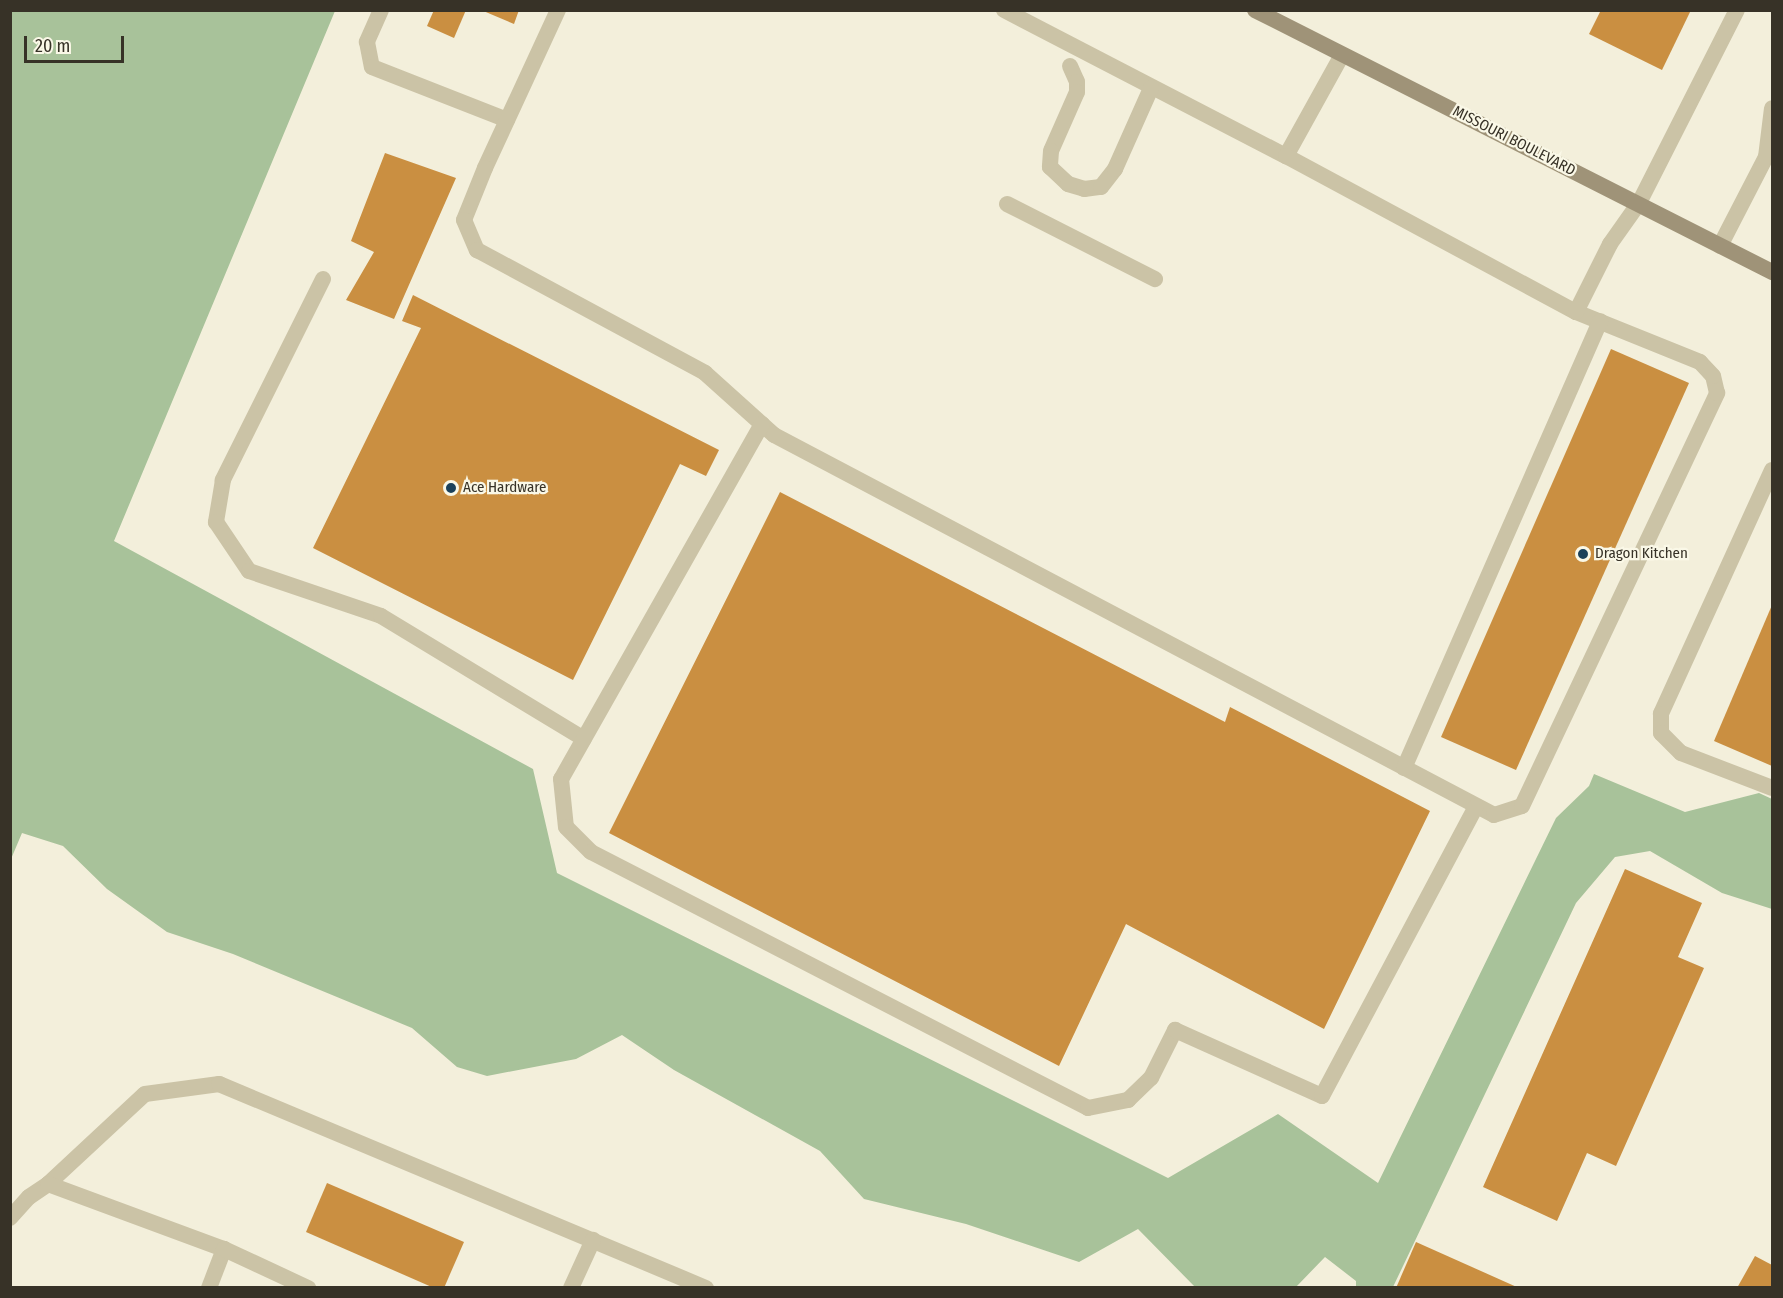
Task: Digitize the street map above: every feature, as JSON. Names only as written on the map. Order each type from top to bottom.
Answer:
[{"type":"main road","name":"MISSOURI BOULEVARD","points":[[1255,10],[1773,272]]},
{"type":"lane","points":[[381,10],[367,42],[372,67],[507,120]]},
{"type":"lane","points":[[558,10],[464,220],[477,250],[705,373],[774,435],[805,452],[1494,815],[1522,806],[1716,393],[1713,376],[1700,362],[1576,312],[1286,156],[1004,10]]},
{"type":"lane","points":[[1576,312],[1610,244],[1639,203],[1737,10]]},
{"type":"lane","points":[[1286,156],[1342,55]]},
{"type":"lane","points":[[1070,66],[1077,82],[1077,92],[1051,151],[1050,167],[1068,184],[1084,189],[1101,188],[1115,169],[1151,88]]},
{"type":"lane","points":[[1720,246],[1769,158],[1773,108]]},
{"type":"lane","points":[[1007,204],[1155,279]]},
{"type":"lane","points":[[323,279],[223,480],[216,522],[249,571],[381,616],[584,739]]},
{"type":"lane","points":[[1404,768],[1600,321]]},
{"type":"lane","points":[[762,424],[561,779],[566,827],[591,852],[1088,1108],[1128,1100],[1151,1078],[1175,1030],[1322,1096],[1476,806]]},
{"type":"lane","points":[[1773,470],[1661,714],[1661,733],[1681,753],[1773,788]]},
{"type":"lane","points":[[10,1218],[29,1197],[48,1185],[145,1094],[219,1084],[706,1287]]},
{"type":"lane","points":[[48,1185],[224,1249],[308,1287]]},
{"type":"lane","points":[[572,1287],[593,1240]]},
{"type":"lane","points":[[209,1287],[224,1249]]},
{"type":"green space","points":[[11,10],[335,11],[114,541],[533,769],[557,873],[1168,1178],[1278,1114],[1378,1183],[1556,818],[1589,786],[1594,774],[1685,812],[1759,793],[1772,799],[1772,909],[1722,893],[1650,851],[1615,857],[1576,903],[1393,1287],[1356,1287],[1356,1281],[1325,1257],[1296,1287],[1196,1288],[1138,1229],[1079,1262],[966,1224],[864,1199],[820,1151],[674,1070],[622,1035],[576,1059],[487,1076],[457,1067],[412,1028],[233,954],[167,932],[107,889],[63,846],[22,833],[11,859]]},
{"type":"building","points":[[434,10],[466,10],[454,38],[427,26]]},
{"type":"building","points":[[481,10],[519,10],[514,24]]},
{"type":"building","points":[[1601,10],[1691,10],[1662,70],[1589,34]]},
{"type":"building","points":[[385,153],[456,178],[394,319],[346,300],[374,252],[351,241]]},
{"type":"building","points":[[413,295],[719,450],[706,476],[680,464],[573,680],[313,548],[421,328],[402,321]]},
{"type":"building","points":[[1611,349],[1689,383],[1516,770],[1441,737]]},
{"type":"building","points":[[780,492],[1225,722],[1230,707],[1430,811],[1324,1029],[1126,924],[1059,1066],[609,833]]},
{"type":"building","points":[[1772,605],[1772,766],[1714,741]]},
{"type":"building","points":[[1625,869],[1702,903],[1678,957],[1704,968],[1616,1166],[1587,1153],[1557,1221],[1483,1187]]},
{"type":"building","points":[[327,1183],[464,1242],[444,1288],[434,1288],[306,1232]]},
{"type":"building","points":[[1416,1242],[1519,1288],[1396,1288]]},
{"type":"building","points":[[1755,1256],[1772,1265],[1772,1288],[1737,1288]]},
{"type":"place","name":"Ace Hardware","points":[[451,488]]},
{"type":"place","name":"Dragon Kitchen","points":[[1583,554]]}]
